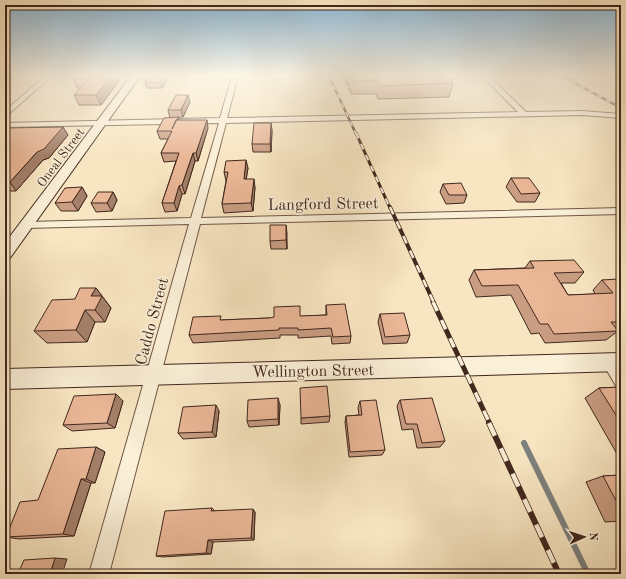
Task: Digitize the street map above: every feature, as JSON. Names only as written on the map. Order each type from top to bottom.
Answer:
[{"type":"street","points":[[5,115],[19,103]]},
{"type":"street","name":"Oneal Street","points":[[5,254],[117,103]]},
{"type":"street","name":"Caddo Street","points":[[99,574],[155,374],[227,103]]},
{"type":"street","points":[[513,103],[525,114]]},
{"type":"street","points":[[5,125],[223,119],[525,114],[597,113],[621,116]]},
{"type":"street","name":"Langford Street","points":[[26,225],[621,211]]},
{"type":"street","points":[[615,362],[621,381]]},
{"type":"street","name":"Wellington Street","points":[[5,379],[615,362]]},
{"type":"building","points":[[172,103],[184,103],[181,110],[168,110]]},
{"type":"building","points":[[178,117],[176,120],[207,120],[196,153],[193,153],[182,185],[179,186],[174,203],[162,203],[179,153],[161,153],[172,131],[157,131],[164,118]]},
{"type":"building","points":[[254,123],[271,123],[270,144],[252,144]]},
{"type":"building","points":[[63,127],[44,149],[37,152],[10,182],[5,182],[5,156],[9,152],[5,152],[5,128]]},
{"type":"building","points":[[246,160],[244,179],[254,179],[251,203],[222,204],[228,172],[224,172],[226,161]]},
{"type":"building","points":[[511,178],[529,178],[540,193],[521,194]]},
{"type":"building","points":[[461,183],[467,195],[449,195],[443,184]]},
{"type":"building","points":[[82,187],[72,202],[55,203],[65,188]]},
{"type":"building","points":[[98,192],[113,192],[107,203],[91,203]]},
{"type":"building","points":[[270,225],[286,225],[286,240],[270,241]]},
{"type":"building","points":[[574,260],[584,272],[554,273],[568,295],[613,293],[602,280],[618,279],[621,283],[621,322],[611,322],[618,331],[554,334],[548,324],[540,324],[518,285],[482,286],[474,270],[534,268],[530,261]]},
{"type":"building","points":[[80,288],[96,288],[91,296],[102,296],[95,310],[85,310],[76,330],[34,331],[52,300],[75,299]]},
{"type":"building","points":[[345,304],[351,336],[333,337],[331,328],[298,330],[298,328],[279,328],[279,330],[189,335],[193,317],[221,316],[220,320],[269,318],[274,317],[274,307],[300,306],[300,316],[327,315],[326,305]]},
{"type":"building","points":[[404,313],[410,335],[385,337],[380,314]]},
{"type":"building","points":[[327,386],[330,416],[301,418],[300,388]]},
{"type":"building","points":[[621,387],[621,423],[599,388]]},
{"type":"building","points":[[116,394],[107,423],[63,425],[74,396]]},
{"type":"building","points":[[278,398],[278,419],[247,421],[248,400]]},
{"type":"building","points":[[432,398],[445,441],[422,443],[417,424],[406,424],[400,400]]},
{"type":"building","points":[[376,400],[385,450],[350,452],[346,416],[362,415],[360,401]]},
{"type":"building","points":[[216,405],[212,432],[178,433],[183,407]]},
{"type":"building","points":[[96,447],[86,479],[81,479],[63,534],[6,537],[20,502],[38,500],[58,449]]},
{"type":"building","points":[[621,475],[621,510],[603,476]]},
{"type":"building","points":[[212,508],[211,511],[253,509],[251,538],[208,540],[206,553],[156,556],[165,511]]},
{"type":"building","points":[[55,558],[50,574],[18,574],[24,560]]},
{"type":"waterway","points":[[524,443],[588,574]]},
{"type":"railway","points":[[342,103],[356,134]]},
{"type":"railway","points":[[612,103],[621,108]]},
{"type":"railway","points":[[356,133],[390,208]]},
{"type":"railway","points":[[390,207],[434,303]]},
{"type":"railway","points":[[433,302],[490,424]]},
{"type":"railway","points":[[489,423],[559,574]]}]
